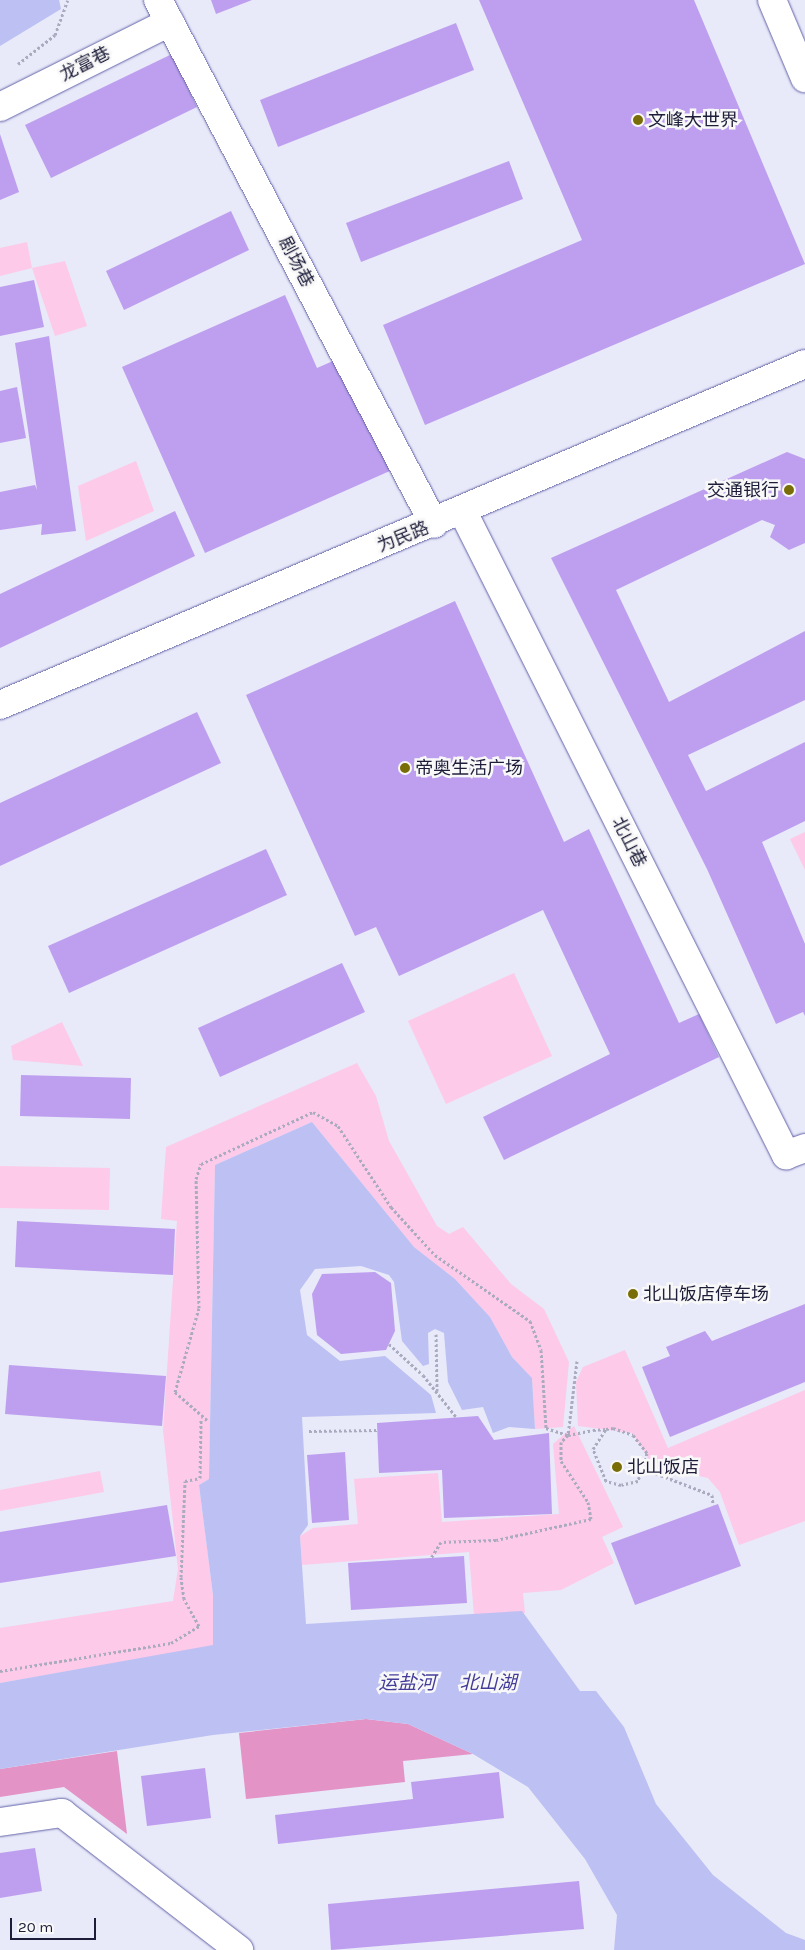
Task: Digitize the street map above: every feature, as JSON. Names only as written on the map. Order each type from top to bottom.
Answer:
[{"type":"street","points":[[772,0],[805,78]]},
{"type":"street","name":"龙富巷","points":[[0,107],[164,11]]},
{"type":"street","name":"剧场巷","points":[[164,11],[434,524]]},
{"type":"street","name":"为民路","points":[[0,705],[434,524],[805,364]]},
{"type":"street","name":"北山巷","points":[[462,512],[786,1155],[805,1148]]},
{"type":"street","points":[[0,1822],[62,1813],[239,1950]]},
{"type":"path","points":[[14,68],[55,35],[68,0]]},
{"type":"path","points":[[206,1420],[175,1392],[199,1308],[196,1179],[201,1164],[313,1112],[338,1126],[391,1206],[435,1255],[530,1321],[541,1350],[546,1428],[568,1435],[606,1429],[633,1435],[647,1453],[638,1481],[620,1485],[606,1481],[593,1449],[606,1429]]},
{"type":"path","points":[[436,1334],[437,1392]]},
{"type":"path","points":[[389,1344],[437,1392],[457,1418]]},
{"type":"path","points":[[431,1558],[441,1542],[496,1540],[591,1519],[588,1502],[561,1460],[561,1442],[568,1435],[577,1361]]},
{"type":"path","points":[[0,1671],[171,1643],[199,1626],[184,1599],[181,1577],[185,1481],[200,1478],[201,1417]]},
{"type":"path","points":[[309,1431],[377,1430]]},
{"type":"path","points":[[642,1468],[712,1495],[713,1505]]},
{"type":"shaded area","points":[[27,242],[32,268],[0,276],[0,248]]},
{"type":"shaded area","points":[[65,261],[87,326],[55,336],[32,268]]},
{"type":"shaded area","points":[[136,461],[154,511],[86,541],[78,486]]},
{"type":"shaded area","points":[[805,832],[805,870],[790,839]]},
{"type":"shaded area","points":[[514,973],[552,1056],[446,1104],[408,1021]]},
{"type":"shaded area","points":[[62,1022],[83,1066],[13,1060],[11,1046]]},
{"type":"shaded area","points":[[357,1063],[376,1096],[389,1141],[437,1226],[449,1234],[463,1227],[511,1284],[544,1309],[569,1362],[563,1427],[535,1429],[532,1378],[512,1357],[490,1317],[455,1279],[414,1247],[312,1122],[215,1165],[209,1479],[199,1485],[213,1595],[213,1646],[0,1683],[0,1628],[173,1601],[178,1569],[163,1430],[177,1221],[161,1219],[166,1147]]},
{"type":"shaded area","points":[[0,1166],[110,1168],[109,1210],[0,1208]]},
{"type":"shaded area","points":[[625,1350],[668,1448],[805,1390],[805,1521],[739,1545],[720,1492],[708,1478],[667,1469],[649,1459],[632,1433],[578,1426],[576,1382],[583,1367]]},
{"type":"shaded area","points":[[574,1426],[623,1527],[602,1537],[614,1563],[561,1590],[523,1593],[525,1613],[474,1616],[469,1552],[302,1565],[300,1536],[313,1528],[358,1524],[354,1479],[438,1473],[442,1522],[559,1514],[553,1444]]},
{"type":"shaded area","points":[[100,1471],[104,1492],[0,1511],[0,1490]]},
{"type":"shaded area","points":[[366,1719],[408,1724],[473,1754],[403,1761],[405,1782],[246,1799],[239,1733]]},
{"type":"shaded area","points":[[117,1751],[127,1834],[64,1787],[0,1797],[0,1769]]},
{"type":"water","points":[[0,0],[59,0],[61,9],[0,46]]},
{"type":"water","name":"北山湖","points":[[312,1122],[414,1247],[455,1279],[490,1317],[512,1357],[532,1378],[535,1429],[509,1427],[493,1433],[483,1407],[462,1410],[448,1382],[444,1333],[435,1329],[428,1333],[429,1364],[423,1366],[402,1341],[394,1282],[389,1275],[361,1266],[315,1269],[300,1290],[307,1335],[340,1361],[385,1356],[431,1395],[436,1413],[302,1417],[308,1525],[300,1536],[306,1624],[522,1611],[580,1691],[596,1691],[624,1727],[656,1804],[713,1875],[786,1933],[805,1940],[805,1950],[614,1950],[617,1915],[585,1859],[528,1787],[473,1754],[408,1724],[366,1719],[213,1735],[0,1769],[0,1683],[213,1645],[213,1595],[199,1485],[209,1479],[215,1165]]},
{"type":"building","points":[[211,0],[252,0],[216,14]]},
{"type":"building","name":"文峰大世界","points":[[479,0],[694,0],[805,264],[425,425],[383,325],[582,240]]},
{"type":"building","points":[[456,23],[474,70],[278,147],[260,100]]},
{"type":"building","points":[[172,54],[197,107],[51,178],[25,125]]},
{"type":"building","points":[[0,134],[19,192],[0,200]]},
{"type":"building","points":[[509,161],[523,199],[361,262],[346,223]]},
{"type":"building","points":[[231,211],[249,250],[124,310],[106,271]]},
{"type":"building","points":[[34,280],[44,327],[0,336],[0,287]]},
{"type":"building","points":[[285,295],[317,368],[342,357],[392,470],[205,553],[122,367]]},
{"type":"building","points":[[49,336],[76,531],[41,535],[42,524],[0,530],[0,492],[35,485],[37,490],[15,343]]},
{"type":"building","points":[[17,387],[26,438],[0,443],[0,391]]},
{"type":"building","points":[[787,452],[805,459],[805,543],[789,550],[770,537],[775,525],[762,520],[616,590],[669,702],[805,631],[805,700],[688,755],[706,791],[805,742],[805,821],[762,842],[805,944],[805,1016],[803,1012],[776,1024],[707,869],[551,558]]},
{"type":"building","points":[[175,511],[195,556],[0,648],[0,594]]},
{"type":"building","name":"帝奥生活广场","points":[[455,601],[564,842],[589,829],[679,1023],[699,1014],[719,1057],[504,1160],[483,1117],[610,1054],[543,910],[399,976],[376,927],[355,936],[246,695]]},
{"type":"building","points":[[197,712],[221,763],[0,866],[0,803]]},
{"type":"building","points":[[266,849],[287,895],[69,993],[48,946]]},
{"type":"building","points":[[342,963],[365,1012],[220,1077],[198,1028]]},
{"type":"building","points":[[21,1075],[131,1078],[130,1119],[20,1116]]},
{"type":"building","points":[[17,1221],[175,1229],[173,1275],[15,1267]]},
{"type":"building","points":[[375,1272],[391,1283],[395,1331],[386,1350],[341,1354],[317,1335],[312,1294],[322,1274]]},
{"type":"building","points":[[805,1304],[805,1382],[670,1437],[642,1367],[670,1356],[666,1347],[705,1331],[712,1341]]},
{"type":"building","points":[[9,1365],[166,1376],[162,1426],[5,1414]]},
{"type":"building","points":[[478,1416],[494,1440],[549,1433],[552,1514],[444,1518],[442,1470],[379,1473],[377,1423]]},
{"type":"building","points":[[345,1452],[349,1520],[312,1523],[307,1455]]},
{"type":"building","points":[[718,1504],[741,1566],[635,1605],[611,1543]]},
{"type":"building","points":[[167,1505],[176,1556],[0,1583],[0,1532]]},
{"type":"building","points":[[464,1556],[467,1603],[351,1610],[348,1563]]},
{"type":"building","points":[[205,1768],[211,1818],[147,1826],[141,1776]]},
{"type":"building","points":[[499,1772],[504,1818],[278,1844],[275,1815],[413,1799],[411,1782]]},
{"type":"building","points":[[35,1848],[42,1891],[0,1898],[0,1853]]},
{"type":"building","points":[[579,1881],[584,1929],[331,1950],[328,1904]]},
{"type":"place","name":"文峰大世界","points":[[638,120]]},
{"type":"place","name":"交通银行","points":[[789,490]]},
{"type":"place","name":"帝奥生活广场","points":[[405,768]]},
{"type":"place","name":"北山饭店停车场","points":[[633,1294]]},
{"type":"place","name":"北山饭店","points":[[617,1467]]},
{"type":"water label","name":"运盐河","points":[[407,1684]]}]
